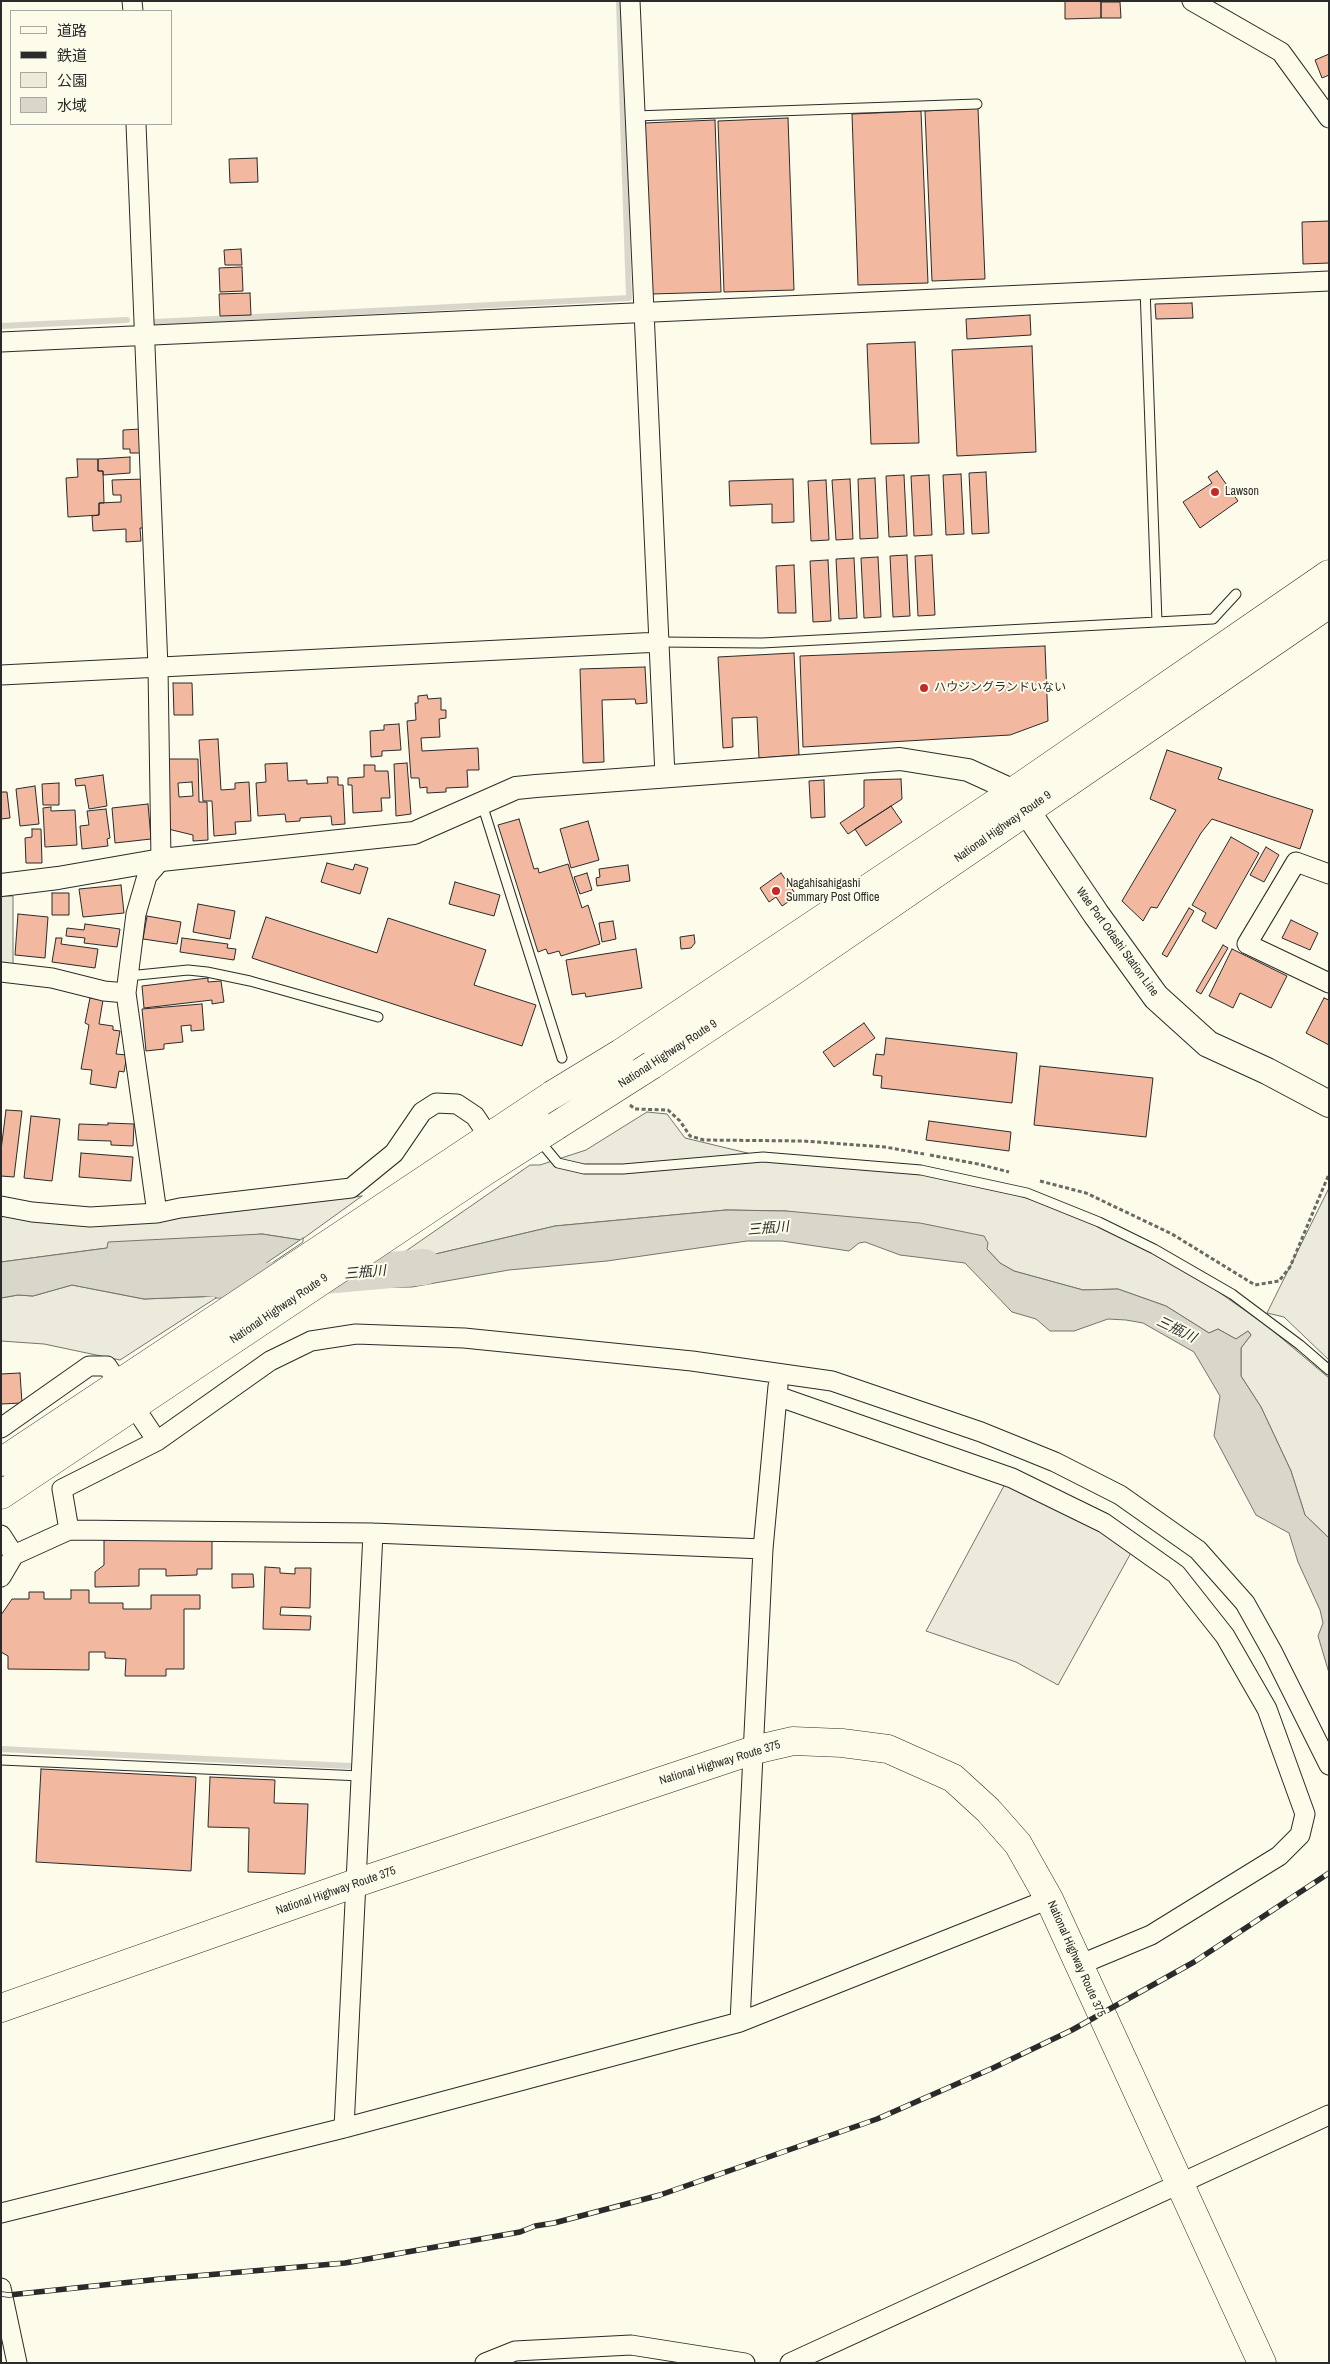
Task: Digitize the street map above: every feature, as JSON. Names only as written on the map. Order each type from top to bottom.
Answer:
[{"type":"highway","name":"National Highway Route 9","points":[[1,1462],[247,1330],[487,1170],[652,1065],[786,976],[1329,574]]},
{"type":"highway","name":"National Highway Route 9","points":[[1,1495],[126,1395],[176,1346],[552,1095],[1021,801],[1329,604]]},
{"type":"highway","name":"National Highway Route 375","points":[[1,2008],[356,1883],[754,1750],[793,1741],[851,1744],[888,1749],[953,1778],[988,1810],[1018,1844],[1050,1899],[1078,1966],[1262,2363]]},
{"type":"main road","name":"Wae Port Odashi Station Line","points":[[1021,801],[1096,914],[1156,997],[1208,1044],[1329,1104]]},
{"type":"street","points":[[630,1],[665,776]]},
{"type":"street","points":[[1192,1],[1281,52],[1329,118]]},
{"type":"street","points":[[136,125],[158,668],[161,860],[147,876],[136,914],[127,985],[157,1213]]},
{"type":"street","points":[[1,342],[144,337],[1145,288],[1329,281]]},
{"type":"street","points":[[1,675],[660,642]]},
{"type":"street","points":[[1,885],[58,878],[161,860],[414,833],[516,788],[900,759],[968,770],[1021,801]]},
{"type":"street","points":[[1329,874],[1296,862],[1247,944],[1329,983]]},
{"type":"street","points":[[1,972],[52,978],[104,991],[127,985]]},
{"type":"street","points":[[1,1206],[32,1212],[90,1217],[157,1213],[180,1208],[351,1188],[394,1153],[422,1112],[436,1103],[457,1104],[475,1116],[489,1137]]},
{"type":"street","points":[[69,1530],[62,1489],[158,1441],[270,1361],[311,1341],[356,1334],[464,1338],[692,1361],[832,1381],[882,1396],[981,1432],[1055,1462],[1120,1495],[1198,1550],[1245,1604],[1273,1653],[1329,1765]]},
{"type":"street","points":[[1,1428],[90,1366],[107,1366],[158,1441]]},
{"type":"street","points":[[740,2022],[763,1549],[779,1372]]},
{"type":"street","points":[[777,1396],[1012,1478],[1104,1523],[1176,1574],[1225,1636],[1267,1709],[1306,1814],[1300,1835],[1279,1856],[1151,1935],[1078,1966]]},
{"type":"street","points":[[1,1577],[14,1555],[69,1530],[373,1533],[763,1549]]},
{"type":"street","points":[[344,2128],[373,1533]]},
{"type":"street","points":[[1,1535],[14,1555]]},
{"type":"street","points":[[1,2213],[344,2128],[740,2022],[1050,1899]]},
{"type":"street","points":[[790,2363],[1329,2115]]},
{"type":"street","points":[[1,2288],[18,2363]]},
{"type":"street","points":[[484,2363],[515,2351],[631,2345],[745,2363]]},
{"type":"lane","points":[[635,116],[977,104]]},
{"type":"lane","points":[[1145,288],[1157,622]]},
{"type":"lane","points":[[660,642],[762,643],[1213,619],[1236,594]]},
{"type":"lane","points":[[482,804],[562,1058]]},
{"type":"lane","points":[[127,985],[188,970],[207,972],[250,981],[378,1018]]},
{"type":"lane","points":[[546,1132],[558,1163],[584,1169],[624,1169],[763,1157],[921,1170],[1027,1193],[1100,1222],[1154,1249],[1214,1284],[1300,1345],[1329,1370]]},
{"type":"lane","points":[[1,1760],[361,1776]]},
{"type":"green space","points":[[1,896],[13,896],[13,966],[1,964]]},
{"type":"green space","points":[[647,1112],[667,1114],[685,1138],[789,1163],[924,1174],[987,1186],[1055,1207],[1107,1228],[1197,1277],[1266,1325],[1329,1378],[1329,1538],[1305,1515],[1291,1471],[1261,1407],[1241,1376],[1241,1348],[1251,1335],[1248,1331],[1236,1339],[1218,1329],[1209,1333],[1166,1306],[1118,1289],[1083,1290],[1014,1271],[1000,1263],[987,1249],[786,1211],[726,1210],[555,1226],[410,1260],[393,1260],[530,1165],[540,1165],[586,1150]]},
{"type":"green space","points":[[1329,1188],[1329,1360],[1284,1317],[1267,1313]]},
{"type":"green space","points":[[362,1196],[301,1240],[262,1234],[107,1248],[1,1262],[1,1211],[261,1207]]},
{"type":"green space","points":[[72,1285],[144,1299],[219,1296],[120,1360],[44,1344],[1,1341],[1,1298],[18,1295],[33,1296]]},
{"type":"green space","points":[[1005,1484],[1068,1510],[1132,1551],[1058,1685],[1016,1662],[926,1631]]},
{"type":"water","points":[[726,1210],[786,1211],[920,1223],[984,1236],[988,1243],[987,1249],[1000,1263],[1014,1271],[1083,1290],[1118,1289],[1166,1306],[1209,1333],[1218,1329],[1236,1339],[1248,1331],[1251,1335],[1241,1348],[1241,1376],[1261,1407],[1291,1471],[1305,1515],[1329,1538],[1329,1673],[1318,1636],[1323,1623],[1320,1610],[1298,1562],[1289,1533],[1256,1515],[1214,1436],[1220,1396],[1194,1352],[1143,1323],[1108,1319],[1074,1331],[1050,1331],[1036,1319],[1012,1312],[965,1263],[900,1255],[865,1242],[859,1243],[849,1251],[782,1241],[747,1241],[607,1261],[509,1270],[412,1287],[352,1288],[393,1260],[410,1260],[555,1226]]},
{"type":"water","points":[[262,1234],[301,1240],[219,1296],[144,1299],[72,1285],[33,1296],[18,1295],[1,1298],[1,1262],[107,1248],[108,1242]]},
{"type":"pier","points":[[303,1238],[303,1242],[220,1298],[215,1298]]},
{"type":"pier","points":[[397,1257],[350,1289],[351,1286],[392,1258]]},
{"type":"building","points":[[1065,1],[1101,1],[1101,18],[1065,19]]},
{"type":"building","points":[[1101,2],[1120,2],[1121,18],[1101,18]]},
{"type":"building","points":[[1329,54],[1329,75],[1322,78],[1315,60]]},
{"type":"building","points":[[978,108],[985,279],[932,281],[925,111]]},
{"type":"building","points":[[921,111],[928,283],[858,285],[852,114]]},
{"type":"building","points":[[788,118],[794,290],[724,292],[718,121]]},
{"type":"building","points":[[715,120],[721,292],[652,294],[645,123]]},
{"type":"building","points":[[257,158],[258,182],[230,183],[229,159]]},
{"type":"building","points":[[1329,221],[1329,263],[1303,264],[1302,222]]},
{"type":"building","points":[[241,249],[242,265],[225,265],[224,250]]},
{"type":"building","points":[[242,267],[243,291],[220,292],[219,268]]},
{"type":"building","points":[[250,293],[251,315],[220,316],[219,294]]},
{"type":"building","points":[[1192,303],[1193,318],[1156,319],[1155,304]]},
{"type":"building","points":[[1030,315],[1031,335],[967,339],[966,319]]},
{"type":"building","points":[[915,342],[919,443],[871,444],[867,344]]},
{"type":"building","points":[[1032,346],[1036,452],[957,456],[952,350]]},
{"type":"building","points":[[141,429],[142,453],[130,453],[130,449],[123,449],[123,430]]},
{"type":"building","points":[[130,457],[130,473],[103,475],[103,471],[98,471],[98,459]]},
{"type":"building","points":[[77,459],[98,459],[98,471],[103,471],[104,503],[99,503],[99,515],[68,517],[66,478],[78,477]]},
{"type":"building","name":"Lawson","points":[[1217,471],[1238,501],[1200,528],[1183,502],[1212,483],[1208,477]]},
{"type":"building","points":[[986,472],[989,533],[972,534],[969,473]]},
{"type":"building","points":[[961,474],[964,534],[946,535],[943,475]]},
{"type":"building","points":[[904,475],[907,536],[889,537],[886,476]]},
{"type":"building","points":[[929,475],[932,535],[914,536],[911,476]]},
{"type":"building","points":[[875,478],[878,538],[860,539],[858,479]]},
{"type":"building","points":[[145,479],[147,528],[140,528],[141,541],[126,542],[126,529],[93,531],[92,516],[99,515],[99,503],[121,502],[121,495],[113,495],[112,480]]},
{"type":"building","points":[[793,479],[794,522],[772,523],[772,504],[730,506],[729,481]]},
{"type":"building","points":[[850,479],[853,539],[836,540],[832,480]]},
{"type":"building","points":[[826,480],[829,540],[811,541],[808,481]]},
{"type":"building","points":[[907,555],[910,616],[893,617],[890,556]]},
{"type":"building","points":[[932,555],[935,615],[918,616],[915,556]]},
{"type":"building","points":[[878,557],[881,617],[864,618],[861,558]]},
{"type":"building","points":[[854,558],[857,618],[839,619],[836,559]]},
{"type":"building","points":[[828,560],[831,621],[813,622],[810,561]]},
{"type":"building","points":[[794,565],[796,613],[778,613],[776,566]]},
{"type":"building","name":"ハウジングランドいない","points":[[1045,646],[1048,721],[1010,735],[803,747],[800,656]]},
{"type":"building","points":[[794,653],[799,755],[759,758],[757,717],[732,718],[733,747],[723,748],[718,657]]},
{"type":"building","points":[[645,667],[647,703],[636,704],[635,699],[602,700],[604,762],[583,763],[580,669]]},
{"type":"building","points":[[173,683],[192,683],[193,715],[174,715]]},
{"type":"building","points":[[427,695],[428,699],[441,698],[441,710],[446,710],[446,718],[439,719],[440,737],[421,738],[422,751],[478,748],[479,770],[467,770],[468,787],[446,788],[446,792],[427,793],[427,787],[420,788],[419,778],[411,778],[407,721],[416,720],[415,703],[418,703],[418,696]]},
{"type":"building","points":[[399,724],[401,750],[382,751],[382,756],[371,757],[370,731],[384,730],[384,725]]},
{"type":"building","points":[[218,739],[221,790],[235,789],[235,783],[249,782],[251,821],[235,822],[236,834],[214,836],[212,801],[203,801],[199,740]]},
{"type":"building","points":[[1167,750],[1222,768],[1218,779],[1313,810],[1300,849],[1212,819],[1201,833],[1157,908],[1151,907],[1143,921],[1122,901],[1176,810],[1150,799]]},
{"type":"building","points":[[167,759],[198,759],[199,802],[207,802],[208,840],[193,841],[193,835],[168,829]],"holes":[[[192,782],[193,796],[179,797],[178,783]]]},
{"type":"building","points":[[287,763],[288,781],[307,780],[307,784],[328,783],[327,777],[338,777],[338,785],[343,785],[345,824],[332,825],[331,816],[300,818],[300,821],[286,822],[285,814],[258,816],[256,783],[266,782],[265,764]]},
{"type":"building","points":[[407,763],[411,814],[396,816],[394,764]]},
{"type":"building","points":[[364,765],[375,765],[375,771],[388,771],[390,798],[381,798],[382,811],[353,813],[352,785],[348,785],[348,778],[364,777]]},
{"type":"building","points":[[103,775],[107,806],[89,809],[85,785],[76,786],[75,779]]},
{"type":"building","points":[[901,779],[902,799],[848,834],[840,823],[864,807],[864,780]]},
{"type":"building","points":[[824,780],[825,817],[811,818],[809,781]]},
{"type":"building","points":[[59,783],[59,805],[43,805],[42,784]]},
{"type":"building","points":[[35,786],[39,824],[20,826],[16,789]]},
{"type":"building","points":[[1,792],[7,792],[10,818],[1,819]]},
{"type":"building","points":[[148,804],[151,839],[115,843],[112,808]]},
{"type":"building","points":[[891,806],[902,822],[866,846],[855,829]]},
{"type":"building","points":[[51,807],[51,811],[75,810],[77,845],[45,847],[43,808]]},
{"type":"building","points":[[106,809],[110,838],[107,839],[108,846],[82,849],[80,826],[89,825],[87,811]]},
{"type":"building","points":[[519,819],[534,869],[538,868],[539,873],[568,864],[582,908],[588,905],[600,944],[561,956],[559,951],[548,954],[546,949],[538,952],[498,825]]},
{"type":"building","points":[[588,821],[599,860],[571,868],[560,829]]},
{"type":"building","points":[[32,829],[41,829],[42,863],[26,863],[25,838],[32,837]]},
{"type":"building","points":[[1231,837],[1259,853],[1216,929],[1202,921],[1206,913],[1192,905]]},
{"type":"building","points":[[1266,847],[1279,855],[1264,882],[1250,875]]},
{"type":"building","points":[[327,863],[353,870],[355,864],[368,868],[360,894],[321,882]]},
{"type":"building","points":[[628,865],[630,881],[597,886],[596,878],[600,877],[599,869]]},
{"type":"building","points":[[587,873],[592,890],[580,894],[574,877]]},
{"type":"building","points":[[781,873],[797,896],[782,906],[776,897],[769,902],[760,888]]},
{"type":"building","points":[[455,882],[500,895],[494,916],[449,904]]},
{"type":"building","points":[[121,885],[124,913],[83,917],[79,889]]},
{"type":"building","points":[[52,893],[69,893],[69,915],[52,915]]},
{"type":"building","points":[[198,904],[235,911],[230,939],[193,932]]},
{"type":"building","points":[[1189,908],[1194,911],[1167,957],[1162,954]]},
{"type":"building","points":[[18,914],[48,917],[45,958],[15,955]]},
{"type":"building","points":[[147,916],[181,922],[177,944],[143,939]]},
{"type":"building","points":[[266,917],[377,953],[388,918],[486,950],[474,985],[536,1005],[522,1046],[252,958]]},
{"type":"building","points":[[1291,920],[1318,933],[1310,950],[1282,938]]},
{"type":"building","points":[[613,921],[616,939],[602,942],[599,923]]},
{"type":"building","points":[[85,924],[120,929],[117,947],[84,943],[85,938],[66,936],[67,928],[84,930]]},
{"type":"building","points":[[694,935],[695,943],[691,948],[681,949],[680,937]]},
{"type":"building","points":[[56,938],[62,938],[61,944],[98,949],[95,968],[52,962]]},
{"type":"building","points":[[182,938],[228,944],[227,948],[236,949],[234,960],[180,952]]},
{"type":"building","points":[[1223,945],[1228,948],[1201,994],[1196,991]]},
{"type":"building","points":[[636,949],[642,988],[586,997],[585,993],[572,995],[566,960]]},
{"type":"building","points":[[1232,949],[1287,976],[1271,1008],[1240,993],[1233,1008],[1209,996]]},
{"type":"building","points":[[208,978],[208,982],[221,981],[224,1002],[212,1004],[212,1000],[144,1008],[142,986]]},
{"type":"building","points":[[90,998],[103,1000],[99,1024],[113,1026],[113,1030],[120,1031],[116,1054],[127,1055],[124,1072],[119,1071],[116,1088],[90,1084],[92,1070],[81,1069],[89,1025],[85,1023]]},
{"type":"building","points":[[1324,998],[1329,1000],[1329,1045],[1306,1033]]},
{"type":"building","points":[[202,1004],[204,1030],[191,1031],[191,1025],[181,1026],[183,1042],[164,1044],[164,1049],[146,1051],[142,1009]]},
{"type":"building","points":[[864,1023],[875,1038],[834,1067],[823,1052]]},
{"type":"building","points":[[886,1038],[1017,1053],[1012,1103],[881,1088],[882,1076],[873,1075],[876,1054],[884,1055]]},
{"type":"building","points":[[1040,1066],[1153,1078],[1146,1137],[1034,1125]]},
{"type":"building","points":[[6,1110],[22,1111],[14,1177],[1,1176],[1,1150]]},
{"type":"building","points":[[31,1116],[60,1119],[52,1181],[24,1178]]},
{"type":"building","points":[[929,1121],[1011,1132],[1009,1151],[926,1140]]},
{"type":"building","points":[[108,1123],[134,1124],[133,1146],[111,1145],[111,1141],[78,1140],[79,1124],[108,1125]]},
{"type":"building","points":[[81,1153],[133,1157],[131,1181],[79,1177]]},
{"type":"building","points":[[20,1373],[22,1403],[1,1404],[1,1374]]},
{"type":"building","points":[[212,1539],[212,1569],[197,1569],[197,1575],[166,1576],[166,1569],[139,1569],[139,1586],[95,1587],[95,1572],[104,1565],[104,1540]]},
{"type":"building","points":[[265,1567],[280,1568],[280,1573],[295,1574],[295,1568],[311,1568],[310,1608],[281,1607],[280,1615],[311,1616],[310,1630],[263,1629]]},
{"type":"building","points":[[232,1574],[253,1574],[254,1587],[232,1588]]},
{"type":"building","points":[[71,1590],[89,1590],[89,1603],[123,1603],[123,1609],[151,1609],[151,1595],[200,1595],[200,1609],[184,1609],[184,1669],[166,1669],[166,1676],[125,1676],[126,1659],[105,1658],[105,1652],[89,1652],[89,1670],[8,1669],[8,1656],[1,1652],[1,1615],[12,1599],[29,1599],[29,1592],[44,1592],[44,1599],[71,1599]]},
{"type":"building","points":[[41,1769],[196,1777],[191,1871],[36,1862]]},
{"type":"building","points":[[210,1777],[275,1780],[274,1803],[308,1804],[305,1874],[248,1872],[249,1828],[208,1827]]},
{"type":"waterway","points":[[155,322],[629,298],[619,1]]},
{"type":"waterway","points":[[1,326],[127,320]]},
{"type":"waterway","name":"三瓶川","points":[[191,1277],[256,1282],[424,1267]]},
{"type":"waterway","points":[[1,1749],[350,1766]]},
{"type":"railway","points":[[1,2294],[9,2295],[160,2279],[345,2263],[520,2232],[535,2226],[554,2223],[660,2195],[877,2119],[993,2068],[1072,2030],[1194,1962],[1329,1873]]},
{"type":"place","name":"Lawson","points":[[1215,492]]},
{"type":"place","name":"ハウジングランドいない","points":[[924,688]]},
{"type":"place","name":"Nagahisahigashi Summary Post Office","points":[[776,891]]}]
